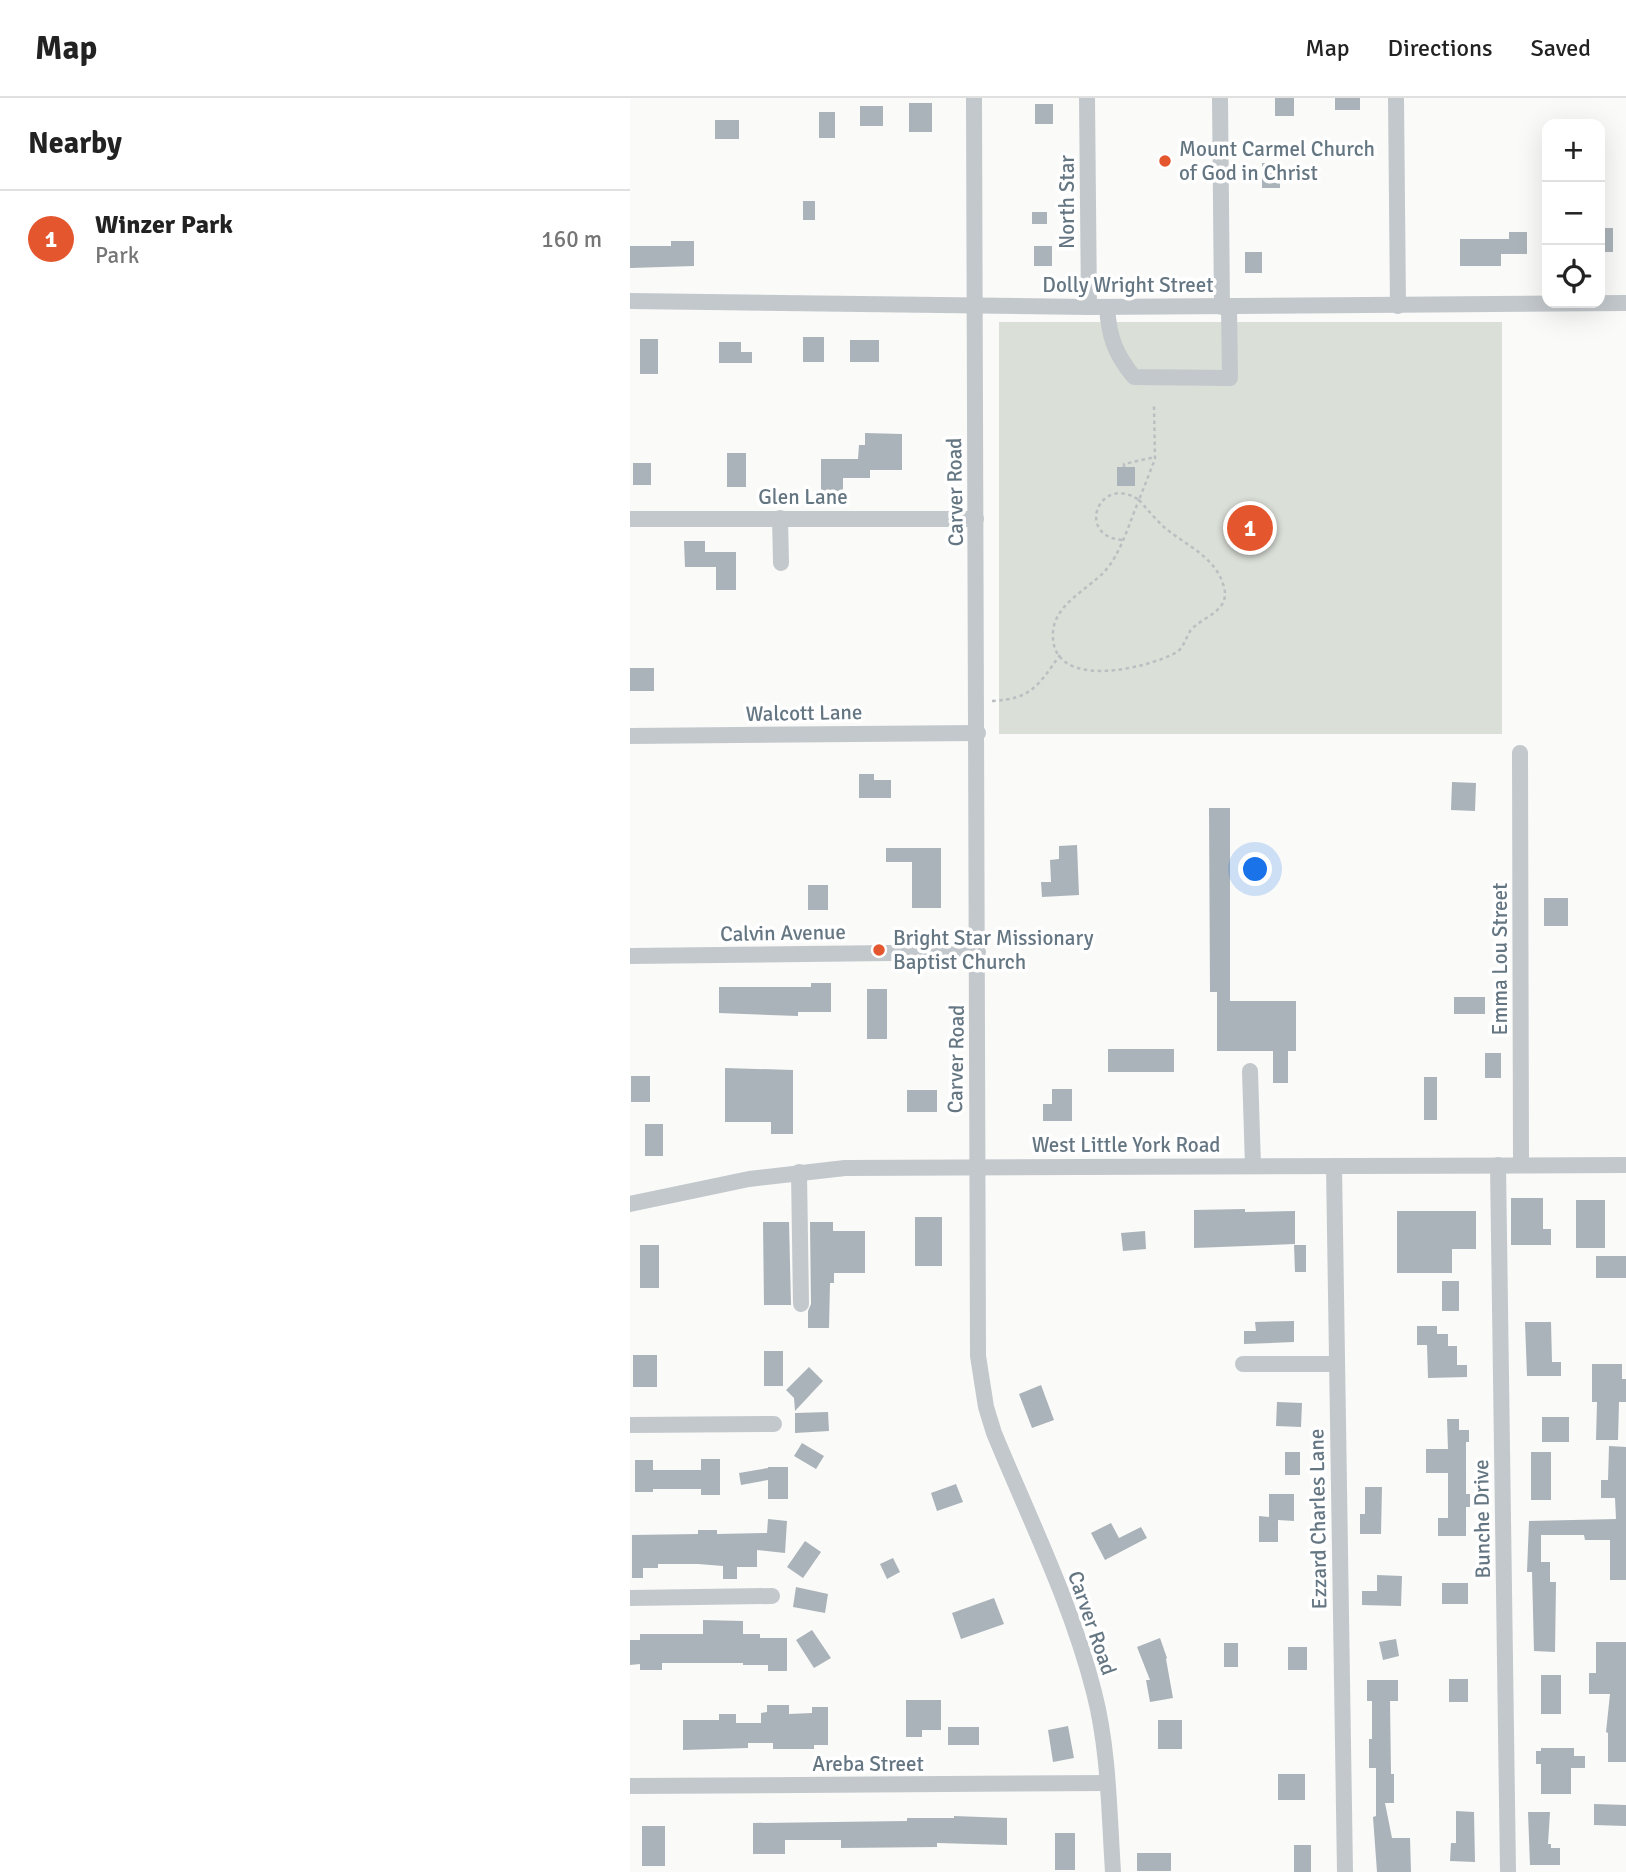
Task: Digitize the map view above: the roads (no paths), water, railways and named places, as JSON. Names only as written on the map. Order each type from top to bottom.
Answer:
[{"type":"street","name":"Carver Road","points":[[974,98],[978,1356],[986,1407],[994,1433],[1079,1640],[1094,1694],[1104,1747],[1113,1872]]},
{"type":"street","name":"North Star","points":[[1087,98],[1089,307]]},
{"type":"street","points":[[1107,307],[1118,357],[1134,377],[1230,378],[1225,307],[1220,98]]},
{"type":"street","points":[[1396,98],[1398,306]]},
{"type":"street","name":"Dolly Wright Street","points":[[630,301],[1089,307],[1626,303]]},
{"type":"street","name":"Glen Lane","points":[[630,519],[976,519]]},
{"type":"street","points":[[780,519],[781,564]]},
{"type":"street","name":"Walcott Lane","points":[[630,736],[978,733]]},
{"type":"street","name":"Emma Lou Street","points":[[1520,753],[1521,1165]]},
{"type":"street","name":"Calvin Avenue","points":[[630,956],[978,952]]},
{"type":"street","points":[[1250,1071],[1253,1166]]},
{"type":"street","name":"Bunche Drive","points":[[1498,1165],[1508,1872]]},
{"type":"street","name":"West Little York Road","points":[[630,1204],[749,1180],[845,1168],[1626,1165]]},
{"type":"street","name":"Ezzard Charles Lane","points":[[1334,1166],[1345,1872]]},
{"type":"street","points":[[799,1172],[801,1304]]},
{"type":"street","points":[[1243,1364],[1337,1364]]},
{"type":"street","points":[[630,1425],[774,1424]]},
{"type":"street","points":[[630,1598],[772,1596]]},
{"type":"street","name":"Areba Street","points":[[630,1786],[1107,1783]]},
{"type":"place","name":"Mount Carmel Church of God in Christ","points":[[1165,161]]},
{"type":"place","name":"Winzer Park","points":[[1250,528]]},
{"type":"place","name":"Bright Star Missionary Baptist Church","points":[[879,950]]}]
